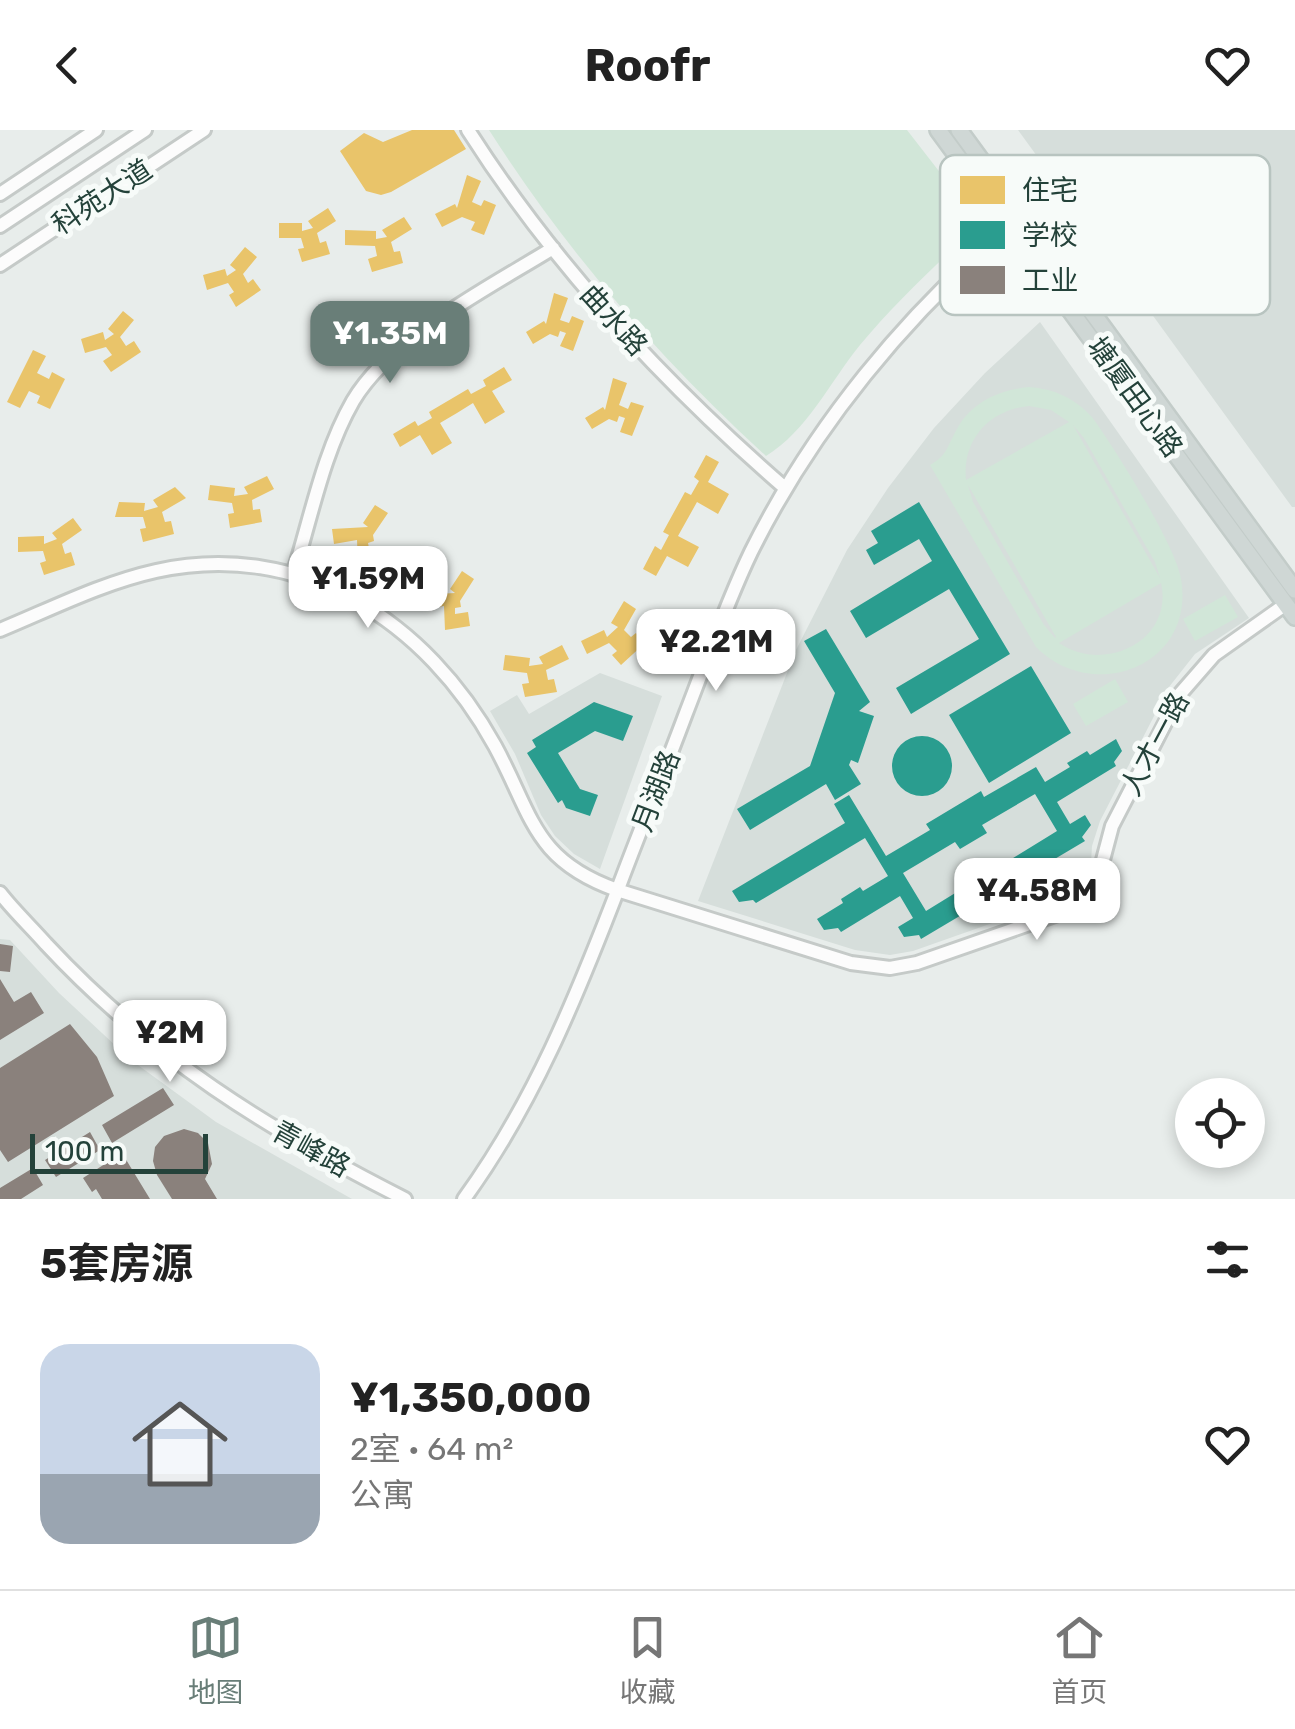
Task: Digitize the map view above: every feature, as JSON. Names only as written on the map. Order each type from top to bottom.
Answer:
[{"type":"main road","name":"塘厦田心路","points":[[938,130],[957,155]]},
{"type":"main road","name":"塘厦田心路","points":[[959,130],[978,155]]},
{"type":"main road","name":"塘厦田心路","points":[[1076,315],[1292,604]]},
{"type":"main road","name":"塘厦田心路","points":[[1092,315],[1292,604]]},
{"type":"street","points":[[0,194],[96,130]]},
{"type":"street","points":[[119,148],[131,130]]},
{"type":"street","name":"科苑大道","points":[[0,226],[146,130]]},
{"type":"street","name":"科苑大道","points":[[0,264],[204,130]]},
{"type":"street","name":"曲水路","points":[[468,130],[552,248],[670,382],[786,488]]},
{"type":"street","points":[[293,575],[340,427],[373,373],[421,332],[552,248]]},
{"type":"street","name":"月湖路","points":[[464,1199],[514,1122],[560,1033],[727,607],[786,488],[807,452],[889,348],[940,297]]},
{"type":"street","points":[[0,630],[122,580],[160,570],[237,566],[293,575],[349,596],[413,639],[440,666],[485,728],[529,821],[545,844],[590,880],[617,890]]},
{"type":"street","name":"人才一路","points":[[617,890],[851,963],[890,968],[916,963],[1104,898],[1104,860],[1112,826],[1180,694],[1214,655],[1292,604]]},
{"type":"street","name":"青峰路","points":[[1,896],[76,976],[146,1042],[230,1102],[331,1162],[404,1199]]},
{"type":"shaded area","points":[[1018,130],[1295,130],[1295,507],[1152,315],[1270,315],[1270,155],[1036,155]]},
{"type":"shaded area","points":[[1040,322],[1249,618],[1195,654],[1169,687],[1100,821],[1092,846],[1090,879],[1080,892],[913,951],[890,955],[855,950],[698,901],[796,650],[847,550],[934,428]]},
{"type":"shaded area","points":[[600,673],[662,696],[600,869],[574,854],[555,836],[490,711],[517,695],[529,714]]},
{"type":"shaded area","points":[[0,939],[10,940],[59,993],[131,1060],[216,1122],[352,1199],[0,1199]]},
{"type":"green space","points":[[489,130],[907,130],[940,173],[940,261],[860,345],[806,420],[766,456],[652,342],[583,261]]},
{"type":"green space","points":[[1018,389],[1056,392],[1092,417],[1143,497],[1177,564],[1181,609],[1173,634],[1157,654],[1136,667],[1111,674],[1085,673],[1059,664],[1036,647],[930,465],[944,454],[970,411],[997,394]],"holes":[[[1029,406],[1051,410],[1069,422],[966,480],[974,440],[990,421]],[[1073,425],[1155,562],[1160,578]],[[968,485],[1055,638],[1044,625],[973,502]],[[1161,583],[1162,604],[1157,621],[1132,646],[1096,655],[1077,652],[1059,643]]]},
{"type":"green space","points":[[1225,595],[1238,617],[1195,641],[1183,619]]},
{"type":"green space","points":[[1115,679],[1128,702],[1086,726],[1073,704]]},
{"type":"building: 住宅","points":[[412,130],[454,130],[466,149],[391,192],[381,195],[366,191],[340,151],[364,133],[383,142]]},
{"type":"building: 住宅","points":[[467,175],[481,181],[472,202],[481,206],[484,200],[496,205],[484,235],[471,230],[475,222],[462,217],[442,227],[435,214],[455,204],[457,208]]},
{"type":"building: 住宅","points":[[328,208],[336,221],[317,233],[320,243],[326,241],[330,254],[302,262],[298,249],[304,248],[301,238],[279,238],[279,223],[302,223],[302,231],[313,228],[308,221]]},
{"type":"building: 住宅","points":[[404,217],[412,229],[391,242],[394,252],[400,251],[403,263],[372,272],[368,259],[377,256],[375,246],[345,245],[345,230],[376,231],[376,239],[387,237],[382,230]]},
{"type":"building: 住宅","points":[[245,247],[257,257],[243,274],[248,283],[253,279],[261,290],[236,307],[228,283],[207,290],[203,275],[225,269],[227,276],[236,270],[230,265]]},
{"type":"building: 住宅","points":[[554,293],[568,298],[560,320],[569,323],[572,316],[584,321],[573,351],[560,346],[566,333],[560,331],[558,337],[550,334],[533,344],[526,332],[544,321],[546,324]]},
{"type":"building: 住宅","points":[[123,311],[134,320],[120,337],[126,346],[134,341],[141,352],[111,372],[103,361],[112,355],[106,347],[85,353],[81,339],[103,332],[105,340],[114,334],[108,329]]},
{"type":"building: 住宅","points":[[33,350],[46,356],[37,373],[49,379],[52,372],[65,379],[50,409],[37,403],[40,396],[29,391],[20,408],[7,402]]},
{"type":"building: 住宅","points":[[504,367],[512,380],[492,391],[505,412],[485,424],[473,403],[440,423],[452,443],[432,455],[420,435],[400,447],[393,434],[415,421],[418,426],[432,418],[429,412],[468,389],[471,394],[486,386],[483,380]]},
{"type":"building: 住宅","points":[[613,378],[627,383],[619,405],[628,409],[631,402],[644,406],[632,436],[620,432],[625,418],[619,416],[617,422],[609,419],[592,429],[585,418],[603,407],[605,410]]},
{"type":"building: 住宅","points":[[706,455],[719,462],[708,482],[729,494],[718,514],[697,502],[678,536],[699,547],[688,567],[667,556],[656,576],[643,569],[655,546],[661,550],[669,535],[663,532],[685,492],[691,495],[699,481],[694,477]]},
{"type":"building: 住宅","points":[[267,476],[274,489],[252,500],[253,510],[260,509],[262,522],[230,528],[228,514],[234,513],[232,503],[208,500],[210,485],[235,488],[234,496],[248,494],[244,487]]},
{"type":"building: 住宅","points":[[175,487],[186,498],[162,512],[165,522],[171,521],[174,534],[143,542],[143,517],[115,517],[119,502],[145,503],[144,511],[158,507],[153,500]]},
{"type":"building: 住宅","points":[[375,505],[388,513],[373,535],[374,541],[368,543],[369,548],[382,546],[384,560],[358,564],[357,540],[334,544],[332,529],[368,527],[363,523]]},
{"type":"building: 住宅","points":[[73,518],[82,530],[62,544],[65,554],[71,552],[75,565],[44,575],[40,563],[46,561],[43,551],[18,552],[18,537],[44,536],[44,544],[57,539],[52,533]]},
{"type":"building: 住宅","points":[[462,571],[474,579],[455,614],[468,612],[470,626],[445,630],[444,606],[421,610],[419,595],[455,593],[450,589]]},
{"type":"building: 住宅","points":[[624,601],[636,609],[624,630],[631,637],[636,633],[645,643],[621,665],[612,655],[617,651],[609,643],[587,654],[581,641],[604,630],[607,637],[618,627],[611,623]]},
{"type":"building: 住宅","points":[[562,645],[569,659],[546,670],[548,680],[554,679],[557,692],[525,697],[522,684],[529,683],[527,673],[503,670],[505,655],[530,658],[529,666],[543,664],[539,657]]},
{"type":"building: 学校","points":[[919,502],[1010,654],[911,714],[896,688],[979,639],[949,589],[866,638],[850,611],[932,561],[919,539],[874,565],[866,550],[878,543],[871,531]]},
{"type":"building: 学校","points":[[826,629],[870,702],[859,711],[874,716],[858,763],[851,760],[849,765],[861,784],[835,800],[826,784],[750,830],[737,809],[810,766],[835,693],[804,641]]},
{"type":"building: 学校","points":[[1031,666],[1071,733],[989,783],[949,715]]},
{"type":"building: 学校","points":[[594,702],[633,716],[623,741],[595,731],[558,753],[580,789],[598,795],[590,816],[566,808],[562,800],[558,803],[527,753],[536,747],[532,740]]},
{"type":"building: 学校","points":[[922,736],[944,744],[952,766],[944,788],[922,796],[900,788],[892,766],[900,744]]},
{"type":"building: 学校","points":[[1116,739],[1122,751],[1114,762],[1116,766],[1057,802],[1070,824],[1085,815],[1091,825],[1082,837],[1085,841],[1016,882],[1005,863],[1057,831],[1035,794],[982,825],[987,833],[960,849],[955,842],[903,873],[926,911],[978,879],[990,898],[921,939],[919,935],[904,937],[898,927],[913,918],[900,896],[841,932],[838,928],[824,930],[817,919],[860,887],[863,891],[888,876],[865,838],[756,903],[739,902],[732,891],[845,823],[834,804],[849,795],[886,856],[930,830],[926,824],[981,791],[984,797],[1036,767],[1045,782],[1070,767],[1067,763]]},
{"type":"building: 工业","points":[[0,944],[13,946],[10,972],[0,971]]},
{"type":"building: 工业","points":[[0,979],[14,1002],[31,992],[44,1013],[0,1040]]},
{"type":"building: 工业","points":[[70,1024],[97,1057],[114,1096],[8,1162],[0,1150],[0,1068]]},
{"type":"building: 工业","points":[[163,1088],[174,1105],[112,1143],[102,1125]]},
{"type":"building: 工业","points":[[184,1129],[198,1133],[208,1143],[212,1164],[205,1179],[217,1199],[172,1199],[157,1175],[155,1147],[164,1136]]},
{"type":"building: 工业","points":[[90,1132],[100,1150],[56,1177],[45,1160]]},
{"type":"building: 工业","points":[[122,1153],[150,1199],[102,1199],[83,1178]]},
{"type":"building: 工业","points":[[33,1168],[43,1185],[21,1199],[0,1199],[0,1188]]}]
